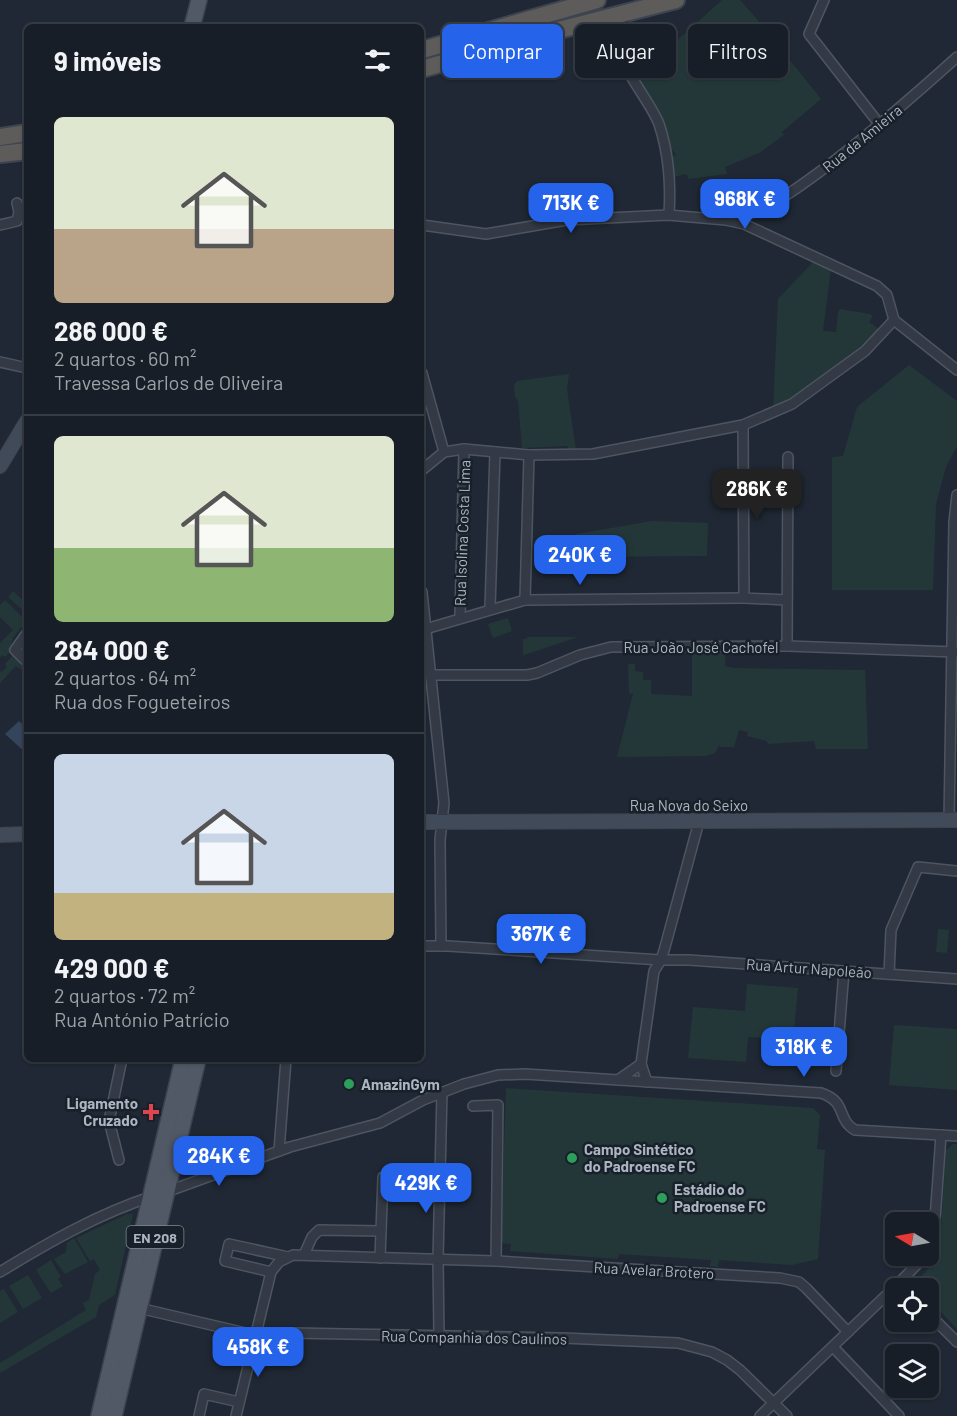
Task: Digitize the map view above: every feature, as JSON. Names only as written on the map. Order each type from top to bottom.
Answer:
[{"type":"highway","points":[[424,49],[597,0]]},
{"type":"highway","points":[[424,68],[676,0]]},
{"type":"highway","points":[[0,137],[24,133]]},
{"type":"highway","points":[[0,154],[24,151]]},
{"type":"main road","points":[[193,24],[199,0]]},
{"type":"main road","points":[[0,466],[24,426]]},
{"type":"main road","name":"Rua Nova do Seixo","points":[[424,822],[953,820]]},
{"type":"main road","points":[[0,835],[24,834]]},
{"type":"main road","name":"EN 208","points":[[99,1416],[182,1062]]},
{"type":"main road","name":"EN 208","points":[[114,1416],[197,1062]]},
{"type":"street","points":[[824,0],[809,34],[880,125]]},
{"type":"street","points":[[627,15],[618,28],[617,42],[627,71],[652,109],[659,127],[668,163],[669,215]]},
{"type":"street","name":"Rua da Amieira","points":[[726,220],[758,212],[807,182],[880,125],[956,59]]},
{"type":"street","points":[[0,225],[17,221],[19,212],[17,204]]},
{"type":"street","points":[[758,212],[762,231]]},
{"type":"street","points":[[424,225],[486,234],[567,220],[669,215],[726,220],[762,231],[877,286],[886,295],[894,320],[957,370]]},
{"type":"street","points":[[424,468],[444,452],[464,449],[529,455],[593,454],[743,425],[792,404],[865,351],[894,320]]},
{"type":"street","points":[[0,362],[24,367]]},
{"type":"street","points":[[424,380],[444,452]]},
{"type":"street","points":[[743,425],[744,598]]},
{"type":"street","name":"Rua Isolina Costa Lima","points":[[460,618],[464,449]]},
{"type":"street","points":[[490,608],[495,452]]},
{"type":"street","points":[[525,600],[529,455]]},
{"type":"street","name":"Rua João José Cachofel","points":[[429,675],[520,676],[537,673],[580,655],[611,647],[787,646],[788,457]]},
{"type":"street","points":[[953,820],[954,522],[957,495]]},
{"type":"street","points":[[424,630],[490,608],[525,600],[744,598],[786,600]]},
{"type":"street","points":[[24,637],[15,650],[24,659]]},
{"type":"street","points":[[424,638],[444,803],[440,840],[441,946]]},
{"type":"street","points":[[787,646],[954,651]]},
{"type":"street","points":[[647,1082],[641,1064],[654,971],[661,960],[697,829],[697,821]]},
{"type":"street","points":[[889,974],[891,930],[918,867],[957,871]]},
{"type":"street","name":"Rua Artur Napoleão","points":[[424,946],[957,979]]},
{"type":"street","points":[[836,1071],[844,971]]},
{"type":"street","points":[[119,1160],[109,1121],[121,1062]]},
{"type":"street","points":[[279,1152],[286,1062]]},
{"type":"street","points":[[617,1081],[641,1064]]},
{"type":"street","points":[[0,1272],[74,1228],[122,1206],[279,1152],[380,1123],[442,1092],[472,1081],[505,1074],[821,1093],[836,1100],[846,1122],[855,1130],[957,1136]]},
{"type":"street","points":[[439,1336],[438,1258],[442,1092]]},
{"type":"street","points":[[473,1106],[498,1105],[496,1261]]},
{"type":"street","points":[[936,1212],[941,1135]]},
{"type":"street","points":[[380,1258],[383,1177]]},
{"type":"street","points":[[304,1256],[312,1237],[319,1230],[381,1231]]},
{"type":"street","name":"Rua Avelar Brotero","points":[[271,1272],[225,1261],[229,1244],[288,1257],[293,1255],[438,1258],[767,1276],[791,1280],[806,1288],[848,1332]]},
{"type":"street","points":[[236,1416],[271,1272],[288,1257]]},
{"type":"street","points":[[908,1278],[917,1266]]},
{"type":"street","points":[[760,1416],[848,1332],[885,1300]]},
{"type":"street","name":"Rua Companhia dos Caulinos","points":[[139,1308],[254,1335],[292,1333],[563,1338],[678,1343],[701,1348],[727,1360],[787,1416]]},
{"type":"street","points":[[939,1324],[957,1342]]},
{"type":"street","points":[[832,1347],[899,1416]]},
{"type":"street","points":[[199,1416],[204,1394],[239,1402]]},
{"type":"shaded area","points":[[722,0],[740,0],[761,24],[695,24]]},
{"type":"shaded area","points":[[688,30],[688,78],[788,78],[788,58],[821,99],[782,132],[784,135],[759,153],[725,167],[727,174],[688,179],[687,174],[673,177],[671,158],[676,154],[669,148],[656,107],[635,78],[676,78],[676,41]]},
{"type":"shaded area","points":[[813,262],[831,268],[823,331],[836,332],[840,309],[870,314],[873,316],[869,322],[879,329],[877,334],[874,334],[842,365],[773,409],[778,299]]},
{"type":"shaded area","points":[[909,365],[957,401],[957,446],[946,467],[936,504],[933,590],[832,590],[832,457],[843,456],[857,407]]},
{"type":"shaded area","points":[[569,374],[567,389],[576,450],[569,450],[567,446],[522,448],[518,400],[515,397],[514,385],[517,381]]},
{"type":"shaded area","points":[[652,521],[708,523],[707,556],[575,557],[576,534]]},
{"type":"shaded area","points":[[13,591],[24,601],[24,611],[8,597]]},
{"type":"shaded area","points":[[5,600],[24,619],[24,625],[13,638],[11,651],[5,657],[2,655],[0,658],[0,643],[13,630],[0,617],[0,605]]},
{"type":"shaded area","points":[[508,618],[512,631],[493,638],[488,624]]},
{"type":"shaded area","points":[[527,637],[578,637],[523,655],[523,639]]},
{"type":"shaded area","points":[[692,651],[726,652],[725,666],[734,668],[865,670],[868,749],[816,749],[814,741],[768,744],[767,741],[747,736],[748,732],[739,730],[734,747],[719,745],[715,753],[706,756],[617,757],[633,694],[629,693],[628,664],[635,664],[635,671],[643,672],[643,680],[651,680],[651,694],[692,696]]},
{"type":"shaded area","points":[[13,655],[24,668],[22,670],[16,666],[0,683],[0,671],[2,672],[7,667],[5,664]]},
{"type":"shaded area","points":[[938,929],[949,930],[947,953],[936,952]]},
{"type":"shaded area","points":[[747,984],[798,988],[793,1040],[748,1037],[746,1062],[688,1058],[693,1007],[745,1011]]},
{"type":"shaded area","points":[[894,1025],[957,1029],[957,1090],[889,1085]]},
{"type":"shaded area","name":"Estádio do Padroense FC","points":[[506,1088],[813,1108],[820,1115],[817,1149],[825,1150],[818,1259],[792,1265],[719,1260],[718,1267],[710,1266],[711,1260],[619,1254],[618,1259],[510,1251],[511,1244],[501,1243]]},
{"type":"shaded area","points":[[953,1144],[957,1144],[957,1329],[939,1310],[939,1278],[920,1278],[929,1266],[939,1266],[946,1150]]},
{"type":"shaded area","points":[[127,1214],[133,1214],[115,1295],[99,1305],[96,1317],[0,1373],[0,1363],[86,1310],[83,1303],[89,1300],[95,1274],[100,1270],[94,1259],[90,1261],[76,1238]]},
{"type":"shaded area","points":[[74,1238],[88,1262],[65,1274],[54,1259],[66,1252],[67,1243]]},
{"type":"shaded area","points":[[51,1260],[61,1277],[58,1279],[63,1286],[51,1293],[36,1270]]},
{"type":"shaded area","points":[[28,1275],[42,1298],[23,1309],[9,1286]]},
{"type":"shaded area","points":[[4,1289],[18,1312],[0,1323],[0,1291]]},
{"type":"water","points":[[19,721],[24,726],[24,751],[5,734]]},
{"type":"place","name":"AmazinGym","points":[[349,1084]]},
{"type":"place","name":"Ligamento Cruzado","points":[[151,1112]]},
{"type":"place","name":"Campo Sintético do Padroense FC","points":[[572,1158]]},
{"type":"place","name":"Estádio do Padroense FC","points":[[662,1198]]}]
